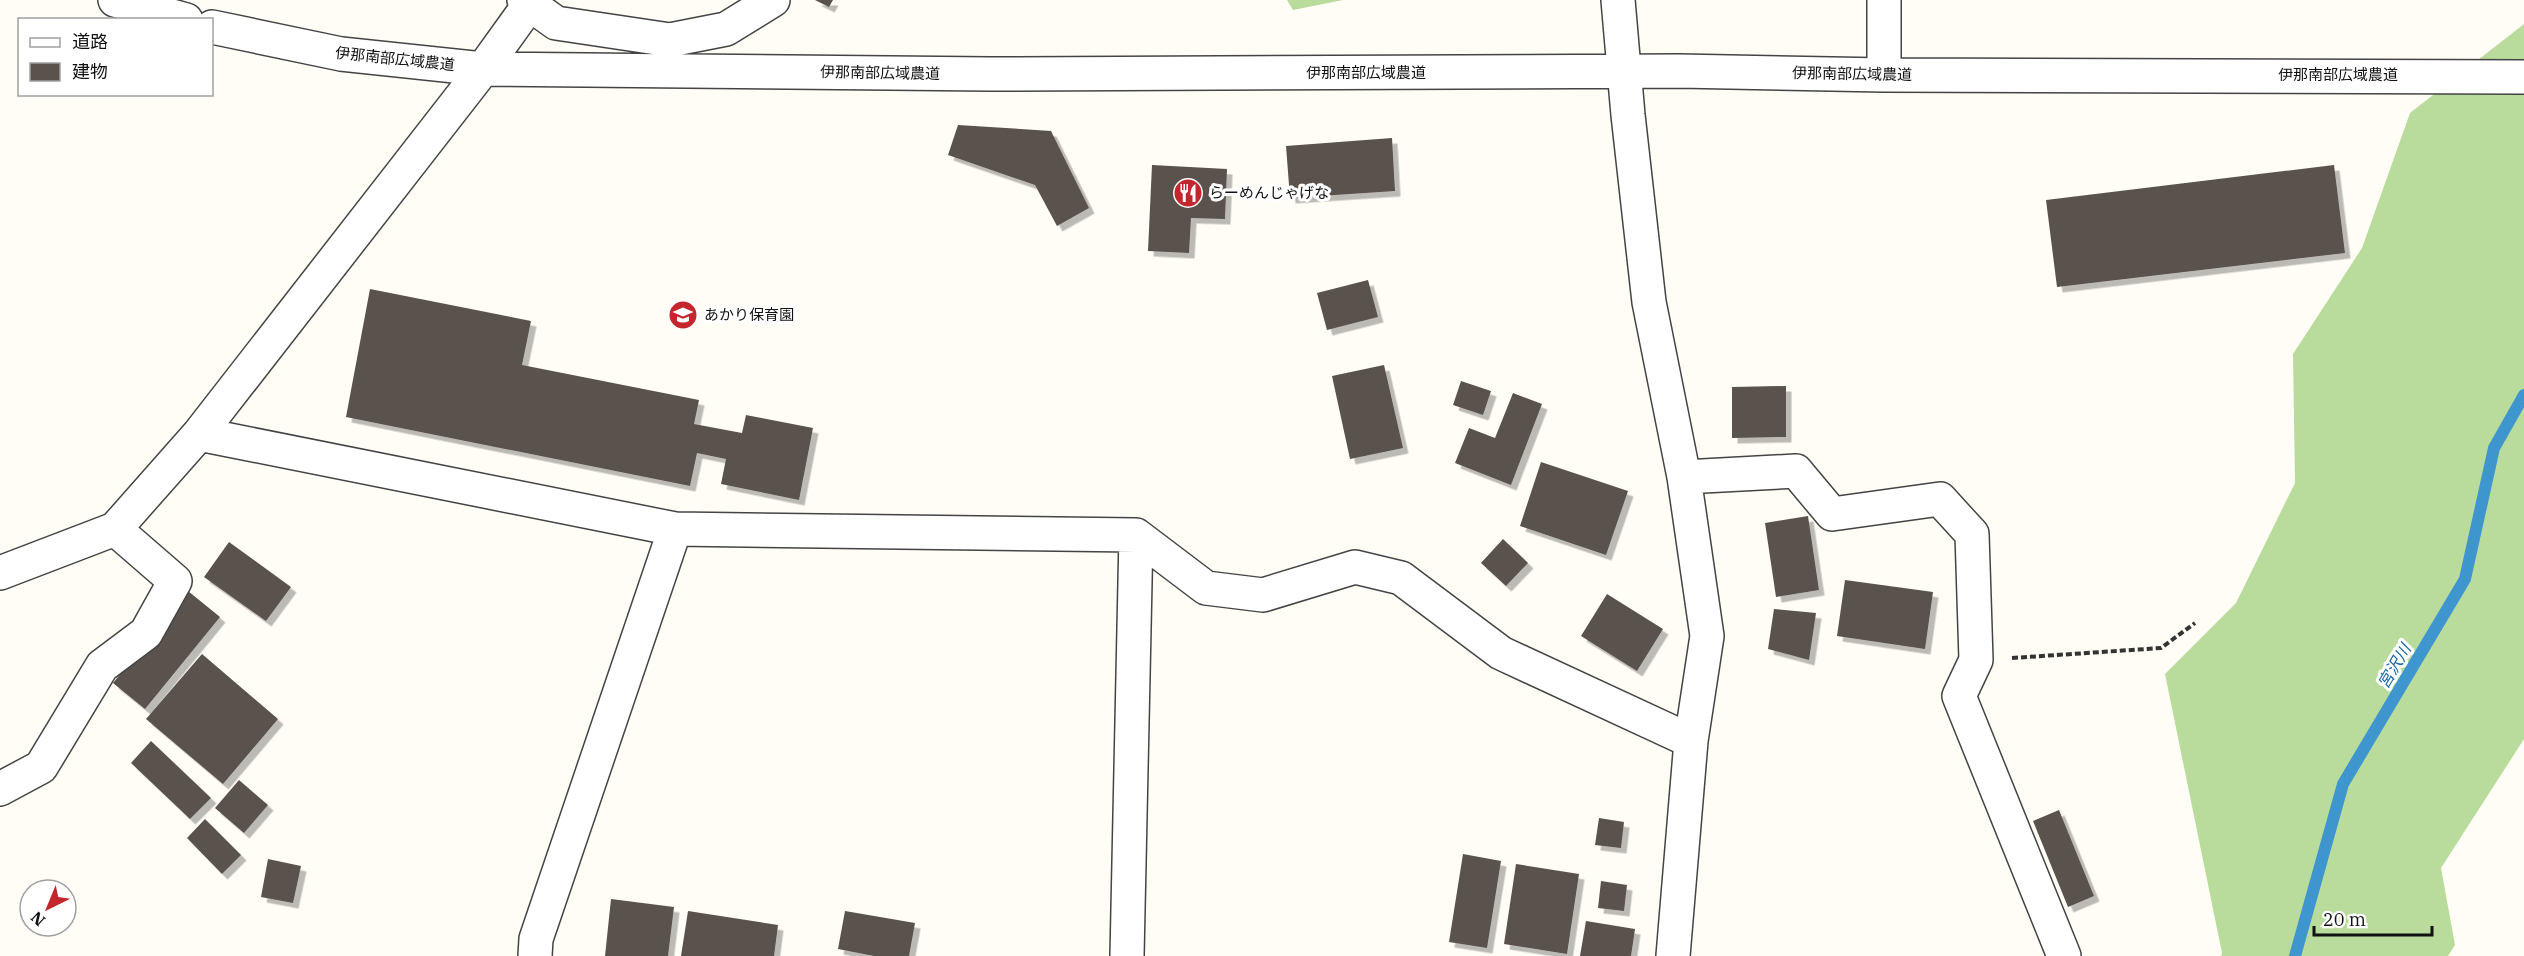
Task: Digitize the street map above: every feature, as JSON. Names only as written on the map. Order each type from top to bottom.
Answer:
[{"type":"street","points":[[115,0],[179,18]]},
{"type":"street","points":[[0,573],[115,529],[199,434],[483,69],[526,3],[556,23],[670,40],[726,29],[773,0]]},
{"type":"street","points":[[1618,0],[1628,116],[1649,302],[1684,477],[1707,636],[1691,741],[1673,956]]},
{"type":"street","points":[[1884,0],[1884,75]]},
{"type":"street","name":"伊那南部広域農道","points":[[213,27],[340,54],[483,69],[990,74],[1626,72],[2524,77]]},
{"type":"street","points":[[199,434],[675,529],[1136,535],[1206,588],[1263,595],[1355,567],[1401,578],[1501,653],[1691,741]]},
{"type":"street","points":[[1684,477],[1796,471],[1832,513],[1940,499],[1972,534],[1976,660],[1959,696],[2064,956]]},
{"type":"street","points":[[0,789],[41,767],[102,666],[146,633],[175,581],[115,529]]},
{"type":"street","points":[[536,956],[536,939],[675,529]]},
{"type":"street","points":[[1127,956],[1136,535]]},
{"type":"path","points":[[1976,660],[2161,648],[2195,623]]},
{"type":"green space","points":[[1287,0],[1343,0],[1293,10]]},
{"type":"green space","points":[[2524,24],[2524,739],[2441,868],[2455,945],[2448,956],[2221,956],[2165,674],[2236,603],[2295,483],[2293,354],[2362,248],[2410,113]]},
{"type":"building","points":[[815,0],[833,0],[829,7]]},
{"type":"building","points":[[958,125],[1051,131],[1089,208],[1057,226],[1035,185],[948,155]]},
{"type":"building","points":[[1392,138],[1395,191],[1290,198],[1286,146]]},
{"type":"building","name":"らーめんじゃげな","points":[[1152,165],[1227,169],[1225,219],[1191,218],[1189,253],[1148,251]]},
{"type":"building","points":[[2334,165],[2345,253],[2057,287],[2046,200]]},
{"type":"building","points":[[1368,280],[1378,317],[1327,330],[1317,293]]},
{"type":"building","points":[[370,289],[531,321],[522,365],[699,400],[694,424],[742,433],[746,415],[813,428],[799,500],[721,484],[726,459],[697,453],[690,486],[346,417]]},
{"type":"building","points":[[1384,365],[1403,448],[1350,459],[1332,376]]},
{"type":"building","points":[[1461,381],[1491,391],[1483,415],[1453,405]]},
{"type":"building","points":[[1786,386],[1786,437],[1732,438],[1732,387]]},
{"type":"building","points":[[1513,393],[1542,404],[1511,485],[1455,463],[1469,428],[1495,438]]},
{"type":"building","points":[[1541,462],[1628,491],[1606,555],[1520,526]]},
{"type":"building","points":[[1808,516],[1819,590],[1776,597],[1765,523]]},
{"type":"building","points":[[1503,539],[1528,563],[1506,586],[1481,563]]},
{"type":"building","points":[[229,542],[291,587],[266,621],[204,577]]},
{"type":"building","points":[[1845,580],[1933,592],[1925,649],[1837,636]]},
{"type":"building","points":[[188,591],[220,617],[145,709],[113,683]]},
{"type":"building","points":[[1607,594],[1663,629],[1637,671],[1581,636]]},
{"type":"building","points":[[1774,609],[1816,613],[1809,660],[1768,649]]},
{"type":"building","points":[[202,654],[278,719],[223,784],[146,719]]},
{"type":"building","points":[[151,741],[211,798],[190,819],[131,763]]},
{"type":"building","points":[[239,780],[268,805],[244,833],[215,808]]},
{"type":"building","points":[[2059,810],[2094,896],[2068,907],[2033,821]]},
{"type":"building","points":[[1599,818],[1624,822],[1621,848],[1595,845]]},
{"type":"building","points":[[205,819],[241,855],[222,874],[187,838]]},
{"type":"building","points":[[1463,854],[1501,861],[1487,948],[1449,942]]},
{"type":"building","points":[[268,859],[301,866],[293,903],[261,897]]},
{"type":"building","points":[[1516,864],[1579,874],[1567,954],[1504,944]]},
{"type":"building","points":[[1601,881],[1627,885],[1624,911],[1598,908]]},
{"type":"building","points":[[611,899],[674,907],[668,956],[605,956]]},
{"type":"building","points":[[688,911],[778,925],[774,956],[681,956]]},
{"type":"building","points":[[845,911],[915,923],[909,956],[874,956],[838,949]]},
{"type":"building","points":[[1586,921],[1635,929],[1631,956],[1580,956]]},
{"type":"waterway","name":"宮沢川","points":[[2295,956],[2343,784],[2465,579],[2494,448],[2524,395]]},
{"type":"place","name":"らーめんじゃげな","points":[[1188,193]]},
{"type":"place","name":"あかり保育園","points":[[683,315]]}]
